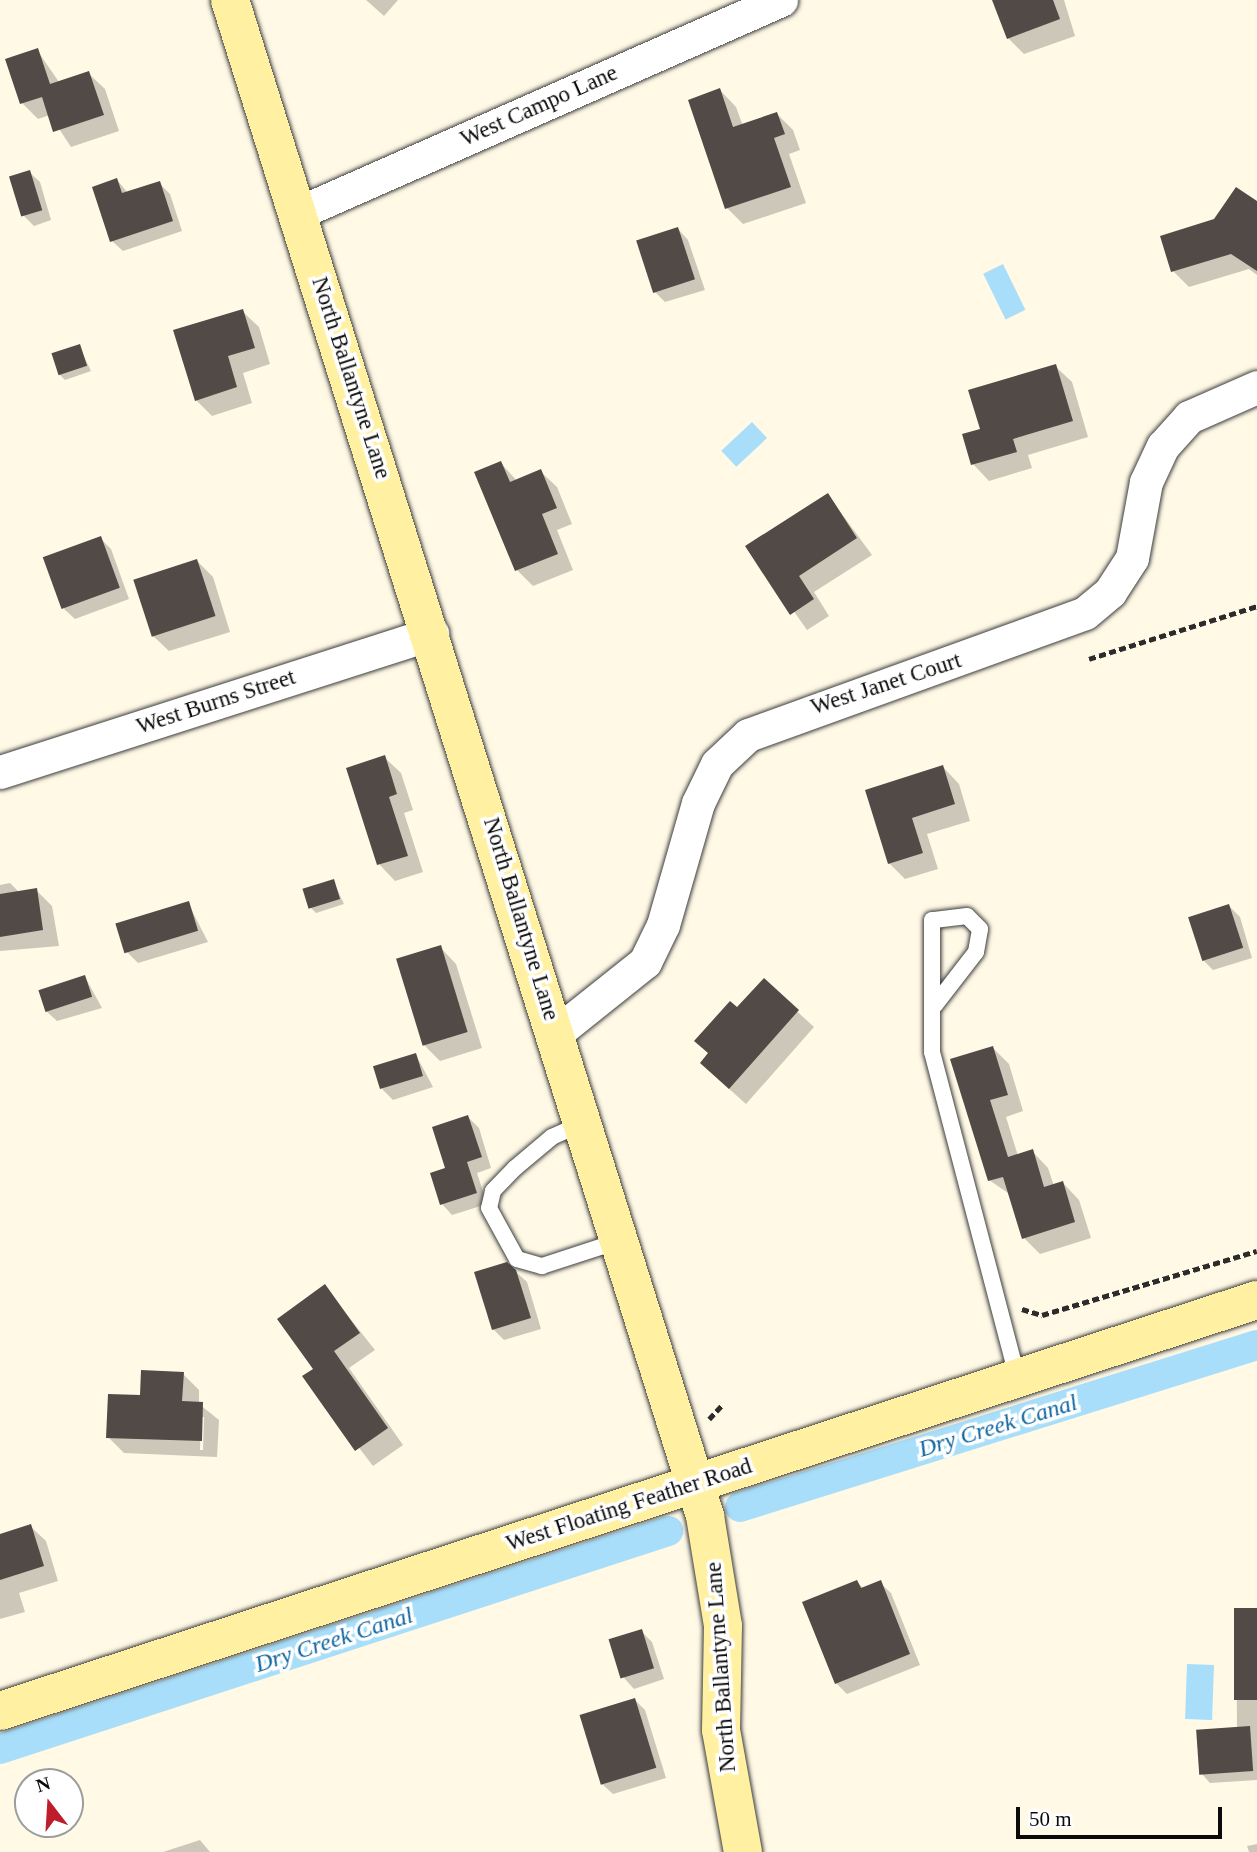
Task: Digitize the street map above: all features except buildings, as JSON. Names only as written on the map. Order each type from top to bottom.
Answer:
[{"type":"street","name":"North Ballantyne Lane","points":[[230,0],[432,633],[695,1483],[719,1588],[721,1730],[743,1852]]},
{"type":"street","name":"West Campo Lane","points":[[298,213],[781,0]]},
{"type":"street","name":"West Janet Court","points":[[556,1033],[645,962],[663,925],[698,803],[717,764],[748,735],[1085,613],[1110,592],[1132,558],[1146,482],[1163,446],[1189,417],[1257,387]]},
{"type":"street","name":"West Burns Street","points":[[0,772],[432,633]]},
{"type":"street","name":"West Floating Feather Road","points":[[0,1711],[1257,1300]]},
{"type":"lane","points":[[935,1005],[976,953],[979,929],[967,916],[932,920],[935,1005],[932,1052],[1018,1380]]},
{"type":"lane","points":[[583,1122],[552,1136],[515,1168],[493,1191],[489,1208],[517,1259],[542,1266],[620,1241]]},
{"type":"path","points":[[1088,659],[1257,606]]},
{"type":"path","points":[[1015,1305],[1042,1315],[1257,1251]]},
{"type":"water","points":[[1003,264],[1025,310],[1006,319],[983,274]]},
{"type":"water","points":[[752,422],[767,438],[736,467],[721,451]]},
{"type":"water","points":[[1187,1664],[1214,1665],[1212,1720],[1185,1719]]},
{"type":"waterway","name":"Dry Creek Canal","points":[[740,1507],[1257,1345]]},
{"type":"waterway","name":"Dry Creek Canal","points":[[0,1749],[668,1531]]}]
